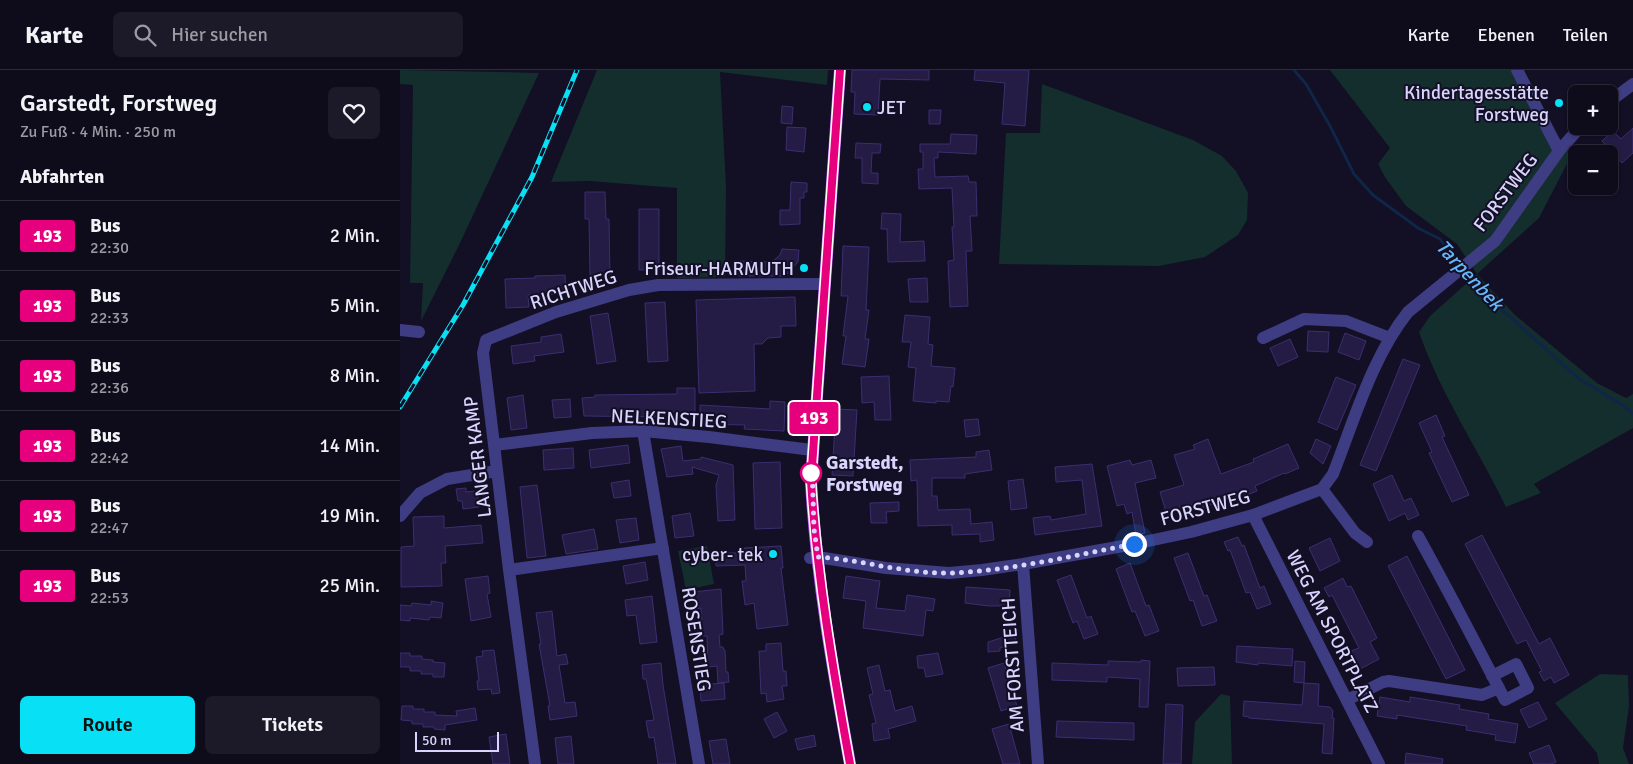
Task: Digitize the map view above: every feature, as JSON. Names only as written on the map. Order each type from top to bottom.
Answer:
[{"type":"main road","points":[[840,70],[811,481],[814,557],[850,764]]},
{"type":"street","points":[[1517,70],[1559,151]]},
{"type":"street","points":[[1618,95],[1633,84]]},
{"type":"street","name":"FORSTWEG","points":[[814,557],[886,568],[949,573],[982,570],[1134,544],[1191,532],[1253,516],[1322,489],[1333,474],[1379,360],[1390,338],[1408,312],[1495,241],[1559,151],[1573,135]]},
{"type":"street","name":"RICHTWEG","points":[[486,340],[556,312],[629,290],[658,285],[824,284]]},
{"type":"street","points":[[1263,338],[1304,320],[1346,321],[1390,338]]},
{"type":"street","points":[[400,330],[419,332]]},
{"type":"street","name":"LANGER KAMP","points":[[486,340],[483,353],[535,764]]},
{"type":"street","name":"NELKENSTIEG","points":[[494,445],[592,433],[643,431],[812,450]]},
{"type":"street","name":"ROSENSTIEG","points":[[643,431],[699,764]]},
{"type":"street","points":[[400,516],[420,494],[447,479],[497,471]]},
{"type":"street","points":[[1322,489],[1355,534],[1367,542]]},
{"type":"street","name":"WEG AM SPORTPLATZ","points":[[1253,516],[1379,764]]},
{"type":"street","points":[[1418,536],[1458,609],[1498,688],[1505,700],[1528,688],[1516,664],[1492,676]]},
{"type":"street","points":[[509,570],[663,548]]},
{"type":"street","name":"AM FORSTTEICH","points":[[1023,564],[1038,764]]},
{"type":"street","points":[[1347,700],[1389,680],[1482,695],[1498,688]]},
{"type":"green space","points":[[400,70],[539,73],[461,241],[421,321],[423,283],[410,283],[413,85],[400,84]]},
{"type":"green space","points":[[597,70],[828,70],[827,85],[720,72],[726,187],[725,277],[677,278],[677,188],[590,181],[551,182]]},
{"type":"green space","points":[[1330,70],[1524,70],[1568,154],[1568,162],[1539,218],[1477,274],[1457,244],[1406,206],[1385,177],[1378,164],[1390,148]]},
{"type":"green space","points":[[1042,84],[1193,140],[1222,156],[1236,171],[1248,193],[1247,220],[1238,235],[1205,257],[1159,266],[999,264],[1006,133],[1040,133]]},
{"type":"green space","points":[[1477,274],[1515,315],[1597,383],[1626,398],[1633,394],[1633,428],[1534,484],[1541,493],[1506,507],[1448,399],[1419,332],[1430,316]]},
{"type":"green space","points":[[707,546],[714,584],[686,590],[678,551]]},
{"type":"green space","points":[[1600,674],[1628,675],[1629,706],[1623,748],[1629,764],[1599,764],[1597,753],[1555,703]]},
{"type":"green space","points":[[1221,694],[1230,696],[1232,764],[1192,764],[1195,722]]},
{"type":"building","points":[[852,70],[929,70],[929,80],[880,79],[878,115],[854,114],[855,92],[851,92]]},
{"type":"building","points":[[975,70],[1029,70],[1025,126],[1002,124],[1005,83],[974,80]]},
{"type":"building","points":[[782,106],[793,107],[792,124],[781,123]]},
{"type":"building","points":[[929,110],[941,110],[940,124],[929,124]]},
{"type":"building","points":[[787,127],[806,128],[804,152],[786,150]]},
{"type":"building","points":[[1633,128],[1633,153],[1622,163],[1618,159],[1618,145],[1606,145],[1602,141],[1609,135],[1617,135],[1621,139]]},
{"type":"building","points":[[951,134],[977,135],[976,154],[938,152],[938,158],[934,158],[935,177],[968,176],[969,182],[976,182],[977,216],[970,216],[972,251],[966,251],[968,306],[950,307],[948,261],[954,260],[952,188],[919,189],[918,169],[923,169],[923,152],[920,152],[920,144],[950,144]]},
{"type":"building","points":[[856,143],[881,144],[880,153],[872,153],[871,173],[878,173],[878,184],[862,183],[862,158],[855,158]]},
{"type":"building","points":[[791,182],[807,183],[807,192],[804,192],[804,198],[800,198],[800,224],[780,225],[780,210],[790,210]]},
{"type":"building","points":[[585,192],[605,192],[606,219],[609,219],[610,276],[590,277],[589,219],[585,219]]},
{"type":"building","points":[[639,209],[659,209],[659,270],[639,270]]},
{"type":"building","points":[[882,213],[901,214],[900,242],[924,241],[925,261],[888,262],[887,229],[881,229]]},
{"type":"building","points":[[843,246],[869,247],[866,310],[869,310],[865,339],[869,339],[865,367],[842,364],[846,336],[843,336],[848,296],[841,296]]},
{"type":"building","points":[[782,249],[799,250],[798,262],[785,276],[739,276],[740,261],[772,262],[780,255]]},
{"type":"building","points":[[565,275],[566,294],[528,295],[529,307],[506,308],[505,279]]},
{"type":"building","points":[[927,278],[928,302],[910,302],[908,279]]},
{"type":"building","points":[[795,297],[796,326],[781,326],[781,337],[768,338],[762,344],[754,344],[755,391],[699,393],[696,300]]},
{"type":"building","points":[[665,302],[668,361],[648,362],[645,303]]},
{"type":"building","points":[[608,313],[616,361],[597,364],[590,316]]},
{"type":"building","points":[[905,315],[930,317],[928,344],[933,345],[931,366],[955,368],[949,402],[913,401],[916,368],[908,367],[911,342],[902,342]]},
{"type":"building","points":[[1308,331],[1329,332],[1328,352],[1307,351]]},
{"type":"building","points":[[1345,333],[1366,341],[1359,360],[1338,352]]},
{"type":"building","points":[[561,334],[564,352],[534,356],[535,361],[513,364],[511,346],[541,342],[541,337]]},
{"type":"building","points":[[1290,339],[1298,357],[1278,366],[1270,348]]},
{"type":"building","points":[[1403,359],[1420,365],[1376,471],[1360,465]]},
{"type":"building","points":[[889,376],[891,420],[875,420],[874,402],[862,403],[861,377]]},
{"type":"building","points":[[1336,377],[1356,385],[1337,430],[1318,422]]},
{"type":"building","points":[[677,388],[695,388],[695,412],[664,412],[664,417],[584,416],[582,398],[595,397],[595,395],[677,394]]},
{"type":"building","points":[[523,395],[527,428],[511,430],[507,398]]},
{"type":"building","points":[[570,399],[571,417],[554,418],[552,400]]},
{"type":"building","points":[[770,401],[785,402],[784,431],[744,429],[745,425],[700,424],[700,405],[770,409]]},
{"type":"building","points":[[836,409],[857,410],[853,476],[832,475]]},
{"type":"building","points":[[1436,415],[1445,436],[1442,437],[1469,495],[1452,502],[1429,453],[1432,452],[1419,423]]},
{"type":"building","points":[[978,419],[980,435],[966,437],[964,420]]},
{"type":"building","points":[[1208,439],[1221,474],[1254,462],[1253,459],[1288,444],[1299,468],[1255,486],[1257,491],[1240,498],[1239,495],[1196,510],[1193,504],[1166,512],[1160,492],[1184,485],[1174,455],[1195,449],[1193,445]]},
{"type":"building","points":[[1316,439],[1331,446],[1323,464],[1310,453]]},
{"type":"building","points":[[628,445],[630,463],[591,468],[589,450]]},
{"type":"building","points":[[681,446],[683,461],[701,459],[701,457],[733,465],[735,520],[718,521],[716,485],[719,475],[692,467],[693,474],[667,477],[661,449]]},
{"type":"building","points":[[573,448],[574,468],[544,470],[543,450]]},
{"type":"building","points":[[989,450],[992,470],[965,474],[965,478],[932,478],[932,496],[937,496],[938,510],[970,509],[971,524],[992,522],[994,540],[980,542],[980,534],[952,535],[952,525],[918,526],[917,480],[911,481],[910,460],[976,457],[976,452]]},
{"type":"building","points":[[1130,460],[1132,465],[1151,460],[1156,478],[1135,483],[1145,533],[1136,535],[1132,512],[1127,514],[1124,504],[1117,506],[1107,466]]},
{"type":"building","points":[[780,462],[782,528],[755,529],[753,463]]},
{"type":"building","points":[[1092,464],[1102,526],[1035,535],[1033,518],[1050,516],[1051,520],[1086,514],[1082,480],[1056,482],[1055,467]]},
{"type":"building","points":[[1392,475],[1404,501],[1411,498],[1419,515],[1408,520],[1405,513],[1389,521],[1373,484]]},
{"type":"building","points":[[1023,479],[1027,508],[1011,510],[1008,481]]},
{"type":"building","points":[[629,480],[631,496],[614,498],[611,483]]},
{"type":"building","points":[[537,485],[546,556],[527,558],[520,487]]},
{"type":"building","points":[[466,488],[466,492],[477,491],[479,507],[463,509],[462,501],[458,501],[456,489]]},
{"type":"building","points":[[899,502],[899,511],[886,512],[887,523],[871,523],[870,503]]},
{"type":"building","points":[[690,513],[694,536],[675,538],[672,516]]},
{"type":"building","points":[[444,516],[444,528],[481,525],[483,543],[445,546],[446,563],[441,563],[442,586],[401,587],[401,547],[414,546],[413,517]]},
{"type":"building","points":[[636,518],[639,540],[620,543],[616,520]]},
{"type":"building","points":[[594,529],[598,549],[566,554],[562,535]]},
{"type":"building","points":[[1482,535],[1539,644],[1550,638],[1569,675],[1554,683],[1551,677],[1544,681],[1539,672],[1542,671],[1526,640],[1517,644],[1465,544]]},
{"type":"building","points":[[1238,537],[1242,546],[1244,545],[1260,588],[1264,586],[1271,604],[1257,609],[1250,592],[1246,593],[1230,550],[1228,551],[1224,542]]},
{"type":"building","points":[[1330,538],[1340,561],[1320,571],[1309,548]]},
{"type":"building","points":[[781,546],[783,568],[781,568],[788,625],[757,629],[754,603],[745,605],[742,581],[746,581],[745,565],[716,566],[716,553],[744,553],[744,548]]},
{"type":"building","points":[[1188,553],[1204,596],[1207,595],[1217,621],[1202,626],[1193,600],[1190,601],[1174,558]]},
{"type":"building","points":[[1407,556],[1465,670],[1446,679],[1388,566]]},
{"type":"building","points":[[645,562],[648,580],[626,584],[623,566]]},
{"type":"building","points":[[1130,563],[1146,606],[1149,605],[1159,631],[1145,636],[1135,611],[1132,612],[1116,569]]},
{"type":"building","points":[[1071,575],[1087,618],[1091,616],[1098,634],[1084,639],[1077,621],[1073,623],[1057,580]]},
{"type":"building","points":[[488,576],[490,593],[487,594],[491,617],[471,621],[465,579]]},
{"type":"building","points":[[846,576],[880,581],[876,608],[905,611],[907,595],[935,599],[933,611],[926,610],[923,636],[863,628],[866,601],[843,598]]},
{"type":"building","points":[[1343,578],[1347,587],[1351,586],[1377,638],[1370,642],[1379,659],[1360,669],[1351,651],[1359,648],[1332,595],[1329,597],[1324,588]]},
{"type":"building","points":[[966,587],[1010,590],[1009,606],[965,603]]},
{"type":"building","points":[[721,589],[723,634],[719,635],[720,647],[723,647],[725,650],[726,672],[728,672],[729,682],[718,683],[717,666],[708,667],[707,636],[702,636],[701,608],[695,609],[693,592]]},
{"type":"building","points":[[652,596],[657,642],[640,644],[636,615],[627,616],[625,600]]},
{"type":"building","points":[[431,601],[443,603],[441,618],[430,617],[429,620],[410,618],[410,621],[400,620],[400,605],[411,606],[412,603],[431,605]]},
{"type":"building","points":[[552,611],[557,656],[566,654],[568,664],[559,665],[565,703],[575,702],[577,716],[550,720],[548,706],[550,706],[539,644],[541,644],[536,613]]},
{"type":"building","points":[[1014,634],[1017,643],[1000,648],[1000,651],[988,652],[988,642]]},
{"type":"building","points":[[781,643],[783,671],[786,671],[787,686],[782,686],[784,699],[767,702],[766,693],[761,694],[759,651],[766,651],[766,644]]},
{"type":"building","points":[[1237,646],[1293,649],[1292,666],[1236,662]]},
{"type":"building","points":[[494,650],[500,693],[492,694],[491,689],[478,690],[477,681],[479,681],[476,657],[483,656],[482,651]]},
{"type":"building","points":[[400,653],[410,653],[410,656],[422,656],[422,659],[445,663],[444,677],[433,677],[433,674],[421,674],[421,671],[410,671],[410,667],[400,667]]},
{"type":"building","points":[[938,653],[943,674],[926,677],[924,668],[918,668],[917,656]]},
{"type":"building","points":[[1141,660],[1150,661],[1148,707],[1139,707],[1140,679],[1107,677],[1107,682],[1052,680],[1052,663],[1108,665],[1108,661],[1141,662]]},
{"type":"building","points":[[1295,661],[1305,662],[1304,683],[1294,682]]},
{"type":"building","points":[[661,663],[676,764],[658,764],[654,737],[649,738],[646,721],[654,720],[646,679],[643,679],[642,665]]},
{"type":"building","points":[[1004,663],[1017,706],[1001,711],[988,668]]},
{"type":"building","points":[[879,665],[885,691],[890,690],[895,711],[912,706],[916,721],[888,729],[890,738],[874,741],[872,724],[876,723],[869,695],[873,694],[867,668]]},
{"type":"building","points":[[1214,667],[1215,685],[1178,686],[1177,668]]},
{"type":"building","points":[[724,683],[725,699],[701,701],[700,685]]},
{"type":"building","points":[[1304,683],[1319,684],[1318,706],[1330,707],[1333,711],[1332,754],[1322,753],[1324,724],[1243,716],[1244,701],[1302,705]]},
{"type":"building","points":[[1380,697],[1410,702],[1410,697],[1460,705],[1459,709],[1489,714],[1488,719],[1518,724],[1515,743],[1495,740],[1496,735],[1466,730],[1467,726],[1397,715],[1397,719],[1377,716]]},
{"type":"building","points":[[1538,702],[1547,719],[1529,728],[1520,710]]},
{"type":"building","points":[[1166,704],[1183,705],[1181,764],[1163,764]]},
{"type":"building","points":[[402,706],[424,709],[424,712],[435,712],[435,715],[457,716],[456,711],[475,708],[477,720],[445,725],[445,730],[423,727],[423,724],[412,724],[412,721],[401,720]]},
{"type":"building","points":[[777,712],[787,731],[774,738],[764,719]]},
{"type":"building","points":[[1057,721],[1134,723],[1134,740],[1056,737]]},
{"type":"building","points":[[1009,724],[1020,764],[1003,764],[992,729]]},
{"type":"building","points":[[506,734],[510,764],[493,764],[489,737]]},
{"type":"building","points":[[814,735],[816,746],[798,750],[795,739]]},
{"type":"building","points":[[571,736],[574,764],[558,764],[555,738]]},
{"type":"building","points":[[726,739],[730,764],[713,764],[709,741]]},
{"type":"building","points":[[1549,745],[1556,762],[1551,764],[1534,764],[1529,753]]},
{"type":"building","points":[[1406,753],[1443,759],[1442,764],[1405,764]]},
{"type":"waterway","name":"Tarpenbek","points":[[1294,70],[1306,84],[1354,174],[1373,195],[1418,228],[1440,239],[1459,266]]},
{"type":"waterway","name":"Tarpenbek","points":[[1463,271],[1471,282],[1578,378],[1624,406],[1633,414]]},
{"type":"railway","points":[[400,407],[463,305],[532,177],[577,70]]},
{"type":"bus line","name":"193","points":[[840,70],[811,481],[814,529],[827,631],[850,764]]},
{"type":"place","name":"Kindertagesstätte Forstweg","points":[[1559,103]]},
{"type":"place","name":"JET","points":[[867,107]]},
{"type":"place","name":"Friseur-HARMUTH","points":[[804,268]]},
{"type":"place","name":"Garstedt, Forstweg","points":[[811,473]]},
{"type":"place","name":"cyber- tek","points":[[773,554]]},
{"type":"route","points":[[811,473],[812,466],[814,529],[818,557],[886,568],[949,573],[1010,566],[1134,544]]}]
